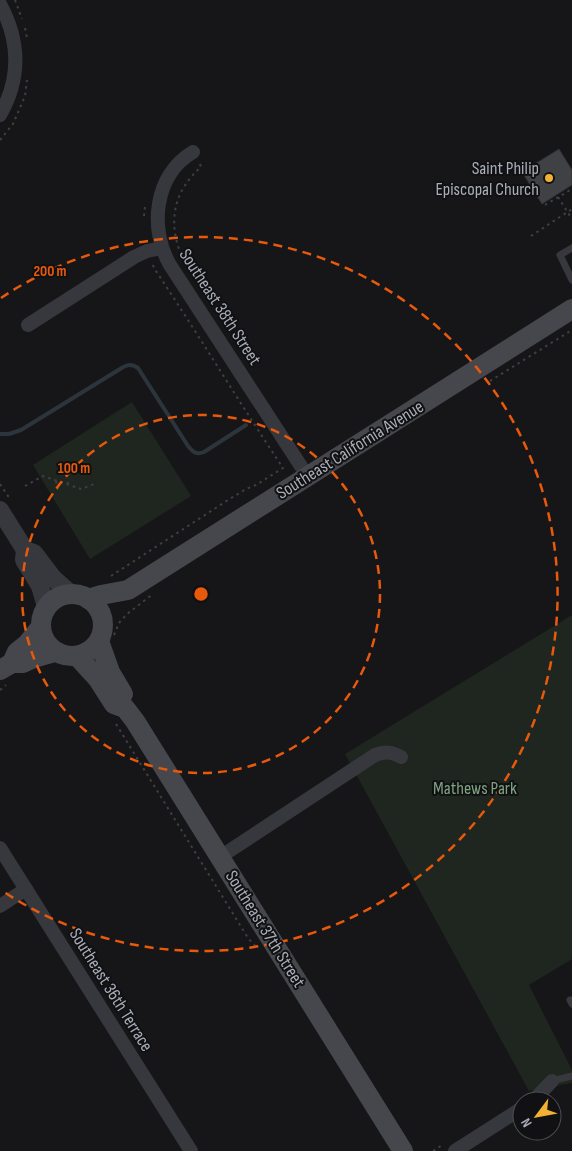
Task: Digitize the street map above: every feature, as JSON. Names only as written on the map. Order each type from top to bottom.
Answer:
[{"type":"main road","name":"Southeast California Avenue","points":[[80,596],[101,595],[128,590],[572,309]]},
{"type":"main road","name":"Southeast California Avenue","points":[[101,632],[111,612],[119,605],[128,590]]},
{"type":"main road","points":[[61,596],[80,596],[96,605],[101,614],[101,632],[93,648],[86,653],[77,656],[62,655],[55,652],[43,637],[40,628],[41,617],[46,607],[53,600],[61,596]]},
{"type":"main road","points":[[6,673],[17,652],[40,628]]},
{"type":"main road","name":"Southeast 37th Street","points":[[101,632],[110,672],[124,695],[119,714]]},
{"type":"main road","points":[[6,673],[34,658],[55,652]]},
{"type":"main road","name":"Southeast 37th Street","points":[[77,656],[98,679],[119,714],[140,728],[402,1151]]},
{"type":"street","points":[[0,4],[8,19],[15,51],[15,71],[12,86],[8,100],[0,115]]},
{"type":"street","name":"Southeast 38th Street","points":[[193,152],[182,160],[173,171],[161,195],[157,222],[162,248],[170,265],[308,477]]},
{"type":"street","points":[[28,325],[134,257],[162,248]]},
{"type":"street","points":[[5,504],[25,550],[24,560],[40,586],[46,607]]},
{"type":"street","points":[[25,550],[34,552],[53,578],[80,596]]},
{"type":"street","points":[[220,858],[375,755],[388,752],[401,757]]},
{"type":"street","name":"Southeast 36th Terrace","points":[[0,848],[191,1151]]},
{"type":"street","points":[[0,906],[26,889]]},
{"type":"street","points":[[542,1091],[552,1081]]},
{"type":"street","points":[[455,1151],[512,1114]]},
{"type":"lane","points":[[572,248],[560,255],[572,280]]},
{"type":"lane","points":[[552,1081],[572,1076]]},
{"type":"path","points":[[193,152],[201,167],[191,176],[179,194],[173,218],[176,238],[179,249],[248,359]]},
{"type":"path","points":[[545,205],[572,189]]},
{"type":"path","points":[[558,197],[570,216]]},
{"type":"path","points":[[144,219],[146,201]]},
{"type":"path","points":[[531,236],[572,209]]},
{"type":"path","points":[[106,579],[234,496],[283,468],[154,268],[147,252]]},
{"type":"path","points":[[25,486],[43,476],[82,489],[94,484]]},
{"type":"path","points":[[66,484],[70,480]]},
{"type":"path","points":[[56,481],[58,491]]},
{"type":"path","points":[[0,484],[5,504]]},
{"type":"path","points":[[0,690],[6,673]]},
{"type":"path","points":[[119,714],[248,938],[258,949]]},
{"type":"green space","points":[[132,402],[191,496],[90,559],[33,465]]},
{"type":"green space","name":"Mathews Park","points":[[572,615],[572,959],[529,985],[572,1070],[572,1083],[529,1091],[345,754]]},
{"type":"building","name":"Saint Philip Episcopal Church","points":[[559,149],[572,170],[572,185],[542,204],[522,172]]},
{"type":"waterway","points":[[0,434],[9,434],[21,430],[129,365],[138,368],[191,450],[199,453],[204,452],[246,425]]},
{"type":"place","name":"Saint Philip Episcopal Church","points":[[549,178]]}]
